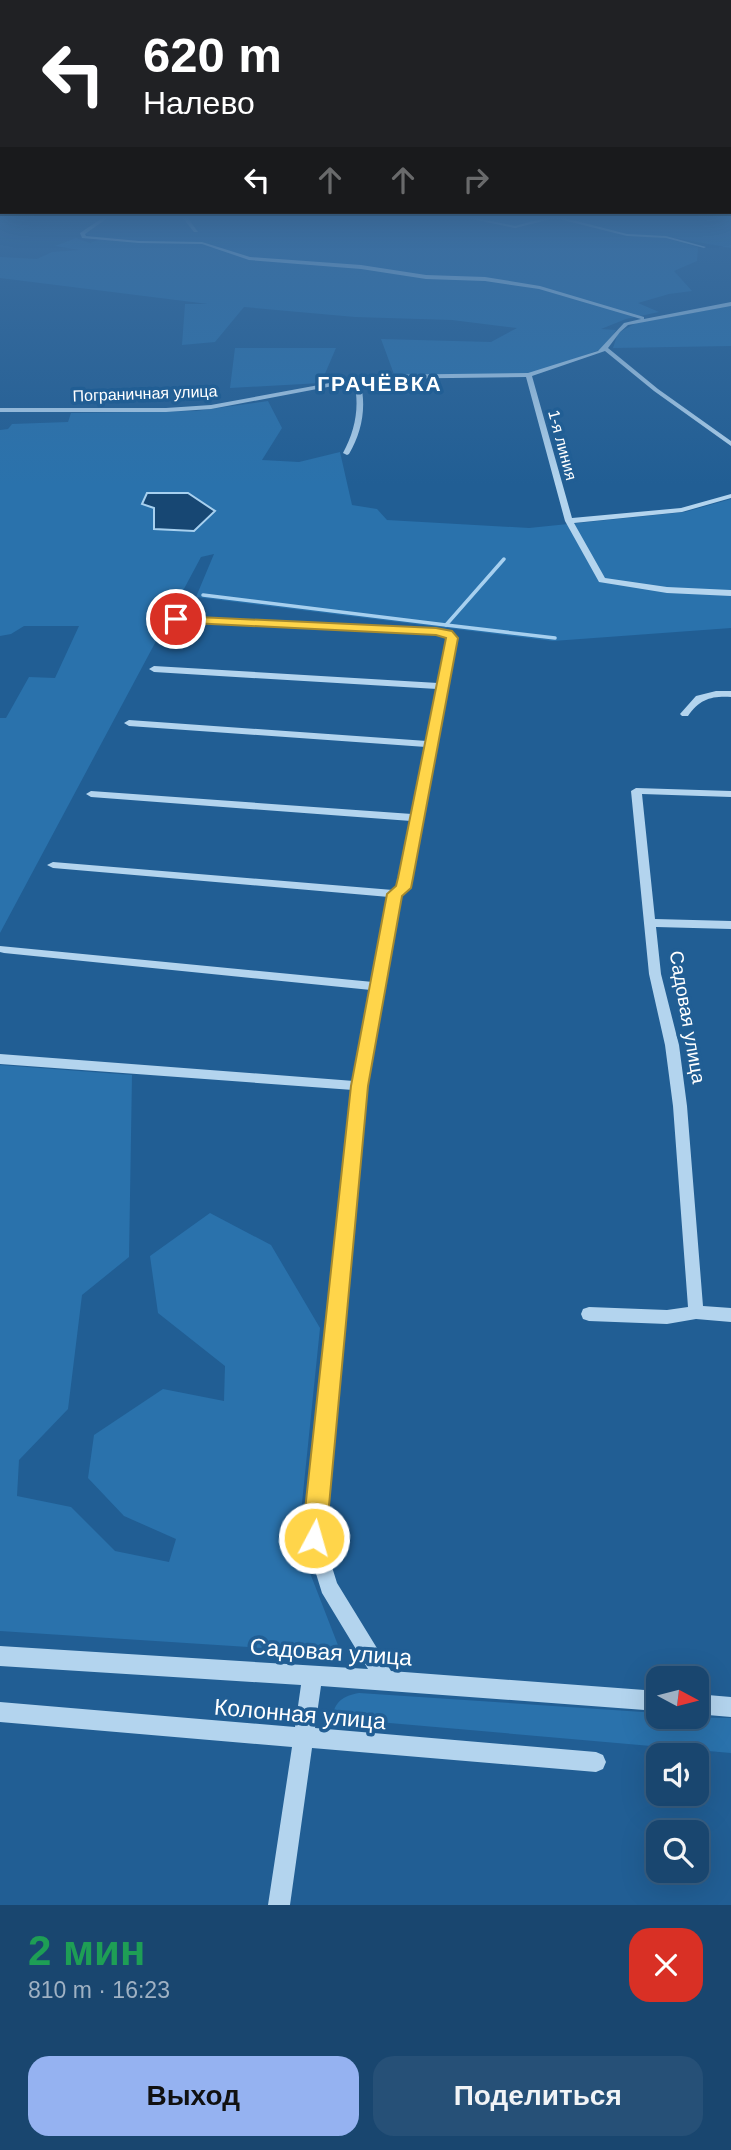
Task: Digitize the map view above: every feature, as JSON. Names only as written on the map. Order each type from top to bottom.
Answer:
[{"type":"street","points":[[601,306],[646,319]]},
{"type":"street","name":"Пограничная улица","points":[[0,410],[183,409],[249,401],[373,377],[530,375],[605,348],[616,330],[646,319],[720,306]]},
{"type":"street","points":[[605,348],[656,390],[731,444]]},
{"type":"street","name":"1-я линия","points":[[530,375],[569,522]]},
{"type":"street","points":[[347,453],[355,440],[361,392],[357,380]]},
{"type":"street","points":[[731,496],[682,510],[569,522],[602,580],[667,590],[731,593]]},
{"type":"street","points":[[53,865],[394,894],[403,888],[452,638],[448,633],[176,619]]},
{"type":"street","points":[[154,668],[441,686]]},
{"type":"street","points":[[685,714],[691,705],[707,693],[731,694]]},
{"type":"street","points":[[129,723],[431,744]]},
{"type":"street","name":"Садовая улица","points":[[696,1312],[680,1106],[672,1045],[655,974],[636,791],[731,794]]},
{"type":"street","points":[[92,794],[418,818]]},
{"type":"street","points":[[386,1680],[329,1587],[314,1538],[360,1086],[394,894]]},
{"type":"street","points":[[650,923],[731,925]]},
{"type":"street","points":[[4,949],[377,986]]},
{"type":"street","points":[[0,1059],[360,1086]]},
{"type":"street","points":[[589,1314],[667,1317],[696,1312],[731,1315]]},
{"type":"street","name":"Садовая улица","points":[[0,1656],[386,1680],[646,1700]]},
{"type":"street","points":[[279,1905],[312,1676]]},
{"type":"street","points":[[709,1705],[731,1707]]},
{"type":"street","name":"Колонная улица","points":[[0,1712],[596,1762]]},
{"type":"shaded area","points":[[185,306],[645,306],[659,312],[626,319],[601,329],[616,330],[605,348],[529,375],[395,377],[381,339],[491,342],[517,328],[452,320],[355,317],[244,307],[215,342],[182,345]]},
{"type":"shaded area","points":[[731,306],[731,346],[613,348],[618,333],[636,323]]},
{"type":"shaded area","points":[[235,348],[336,348],[321,383],[230,388]]},
{"type":"shaded area","points":[[268,401],[282,428],[262,460],[299,462],[340,452],[352,505],[377,509],[387,520],[529,528],[685,512],[731,499],[731,628],[553,641],[196,597],[214,554],[201,557],[0,933],[0,718],[6,718],[29,677],[55,678],[79,626],[24,626],[11,634],[0,636],[0,430],[8,429],[12,424],[68,422],[71,413],[196,411]]},
{"type":"shaded area","points":[[147,493],[188,493],[215,511],[194,531],[154,529],[154,508],[142,504]]},
{"type":"shaded area","points":[[0,1065],[132,1075],[129,1257],[82,1295],[68,1409],[19,1460],[17,1496],[71,1507],[115,1551],[169,1562],[176,1539],[124,1516],[88,1478],[94,1435],[163,1389],[224,1401],[225,1366],[158,1313],[150,1256],[210,1213],[271,1245],[320,1328],[298,1542],[341,1653],[0,1631]]},
{"type":"shaded area","points":[[359,1693],[646,1712],[646,1729],[709,1729],[709,1718],[731,1718],[731,1753],[709,1751],[709,1743],[646,1743],[646,1746],[332,1718],[335,1707],[348,1696]]},
{"type":"waterway","points":[[446,625],[504,559]]},
{"type":"waterway","points":[[203,595],[446,625]]},
{"type":"waterway","points":[[446,625],[555,638]]},
{"type":"district","name":"ГРАЧЁВКА","points":[[380,384]]},
{"type":"route","points":[[176,619],[436,632],[448,633],[452,638],[441,686],[424,792],[403,888],[394,894],[360,1086],[314,1538]]}]
